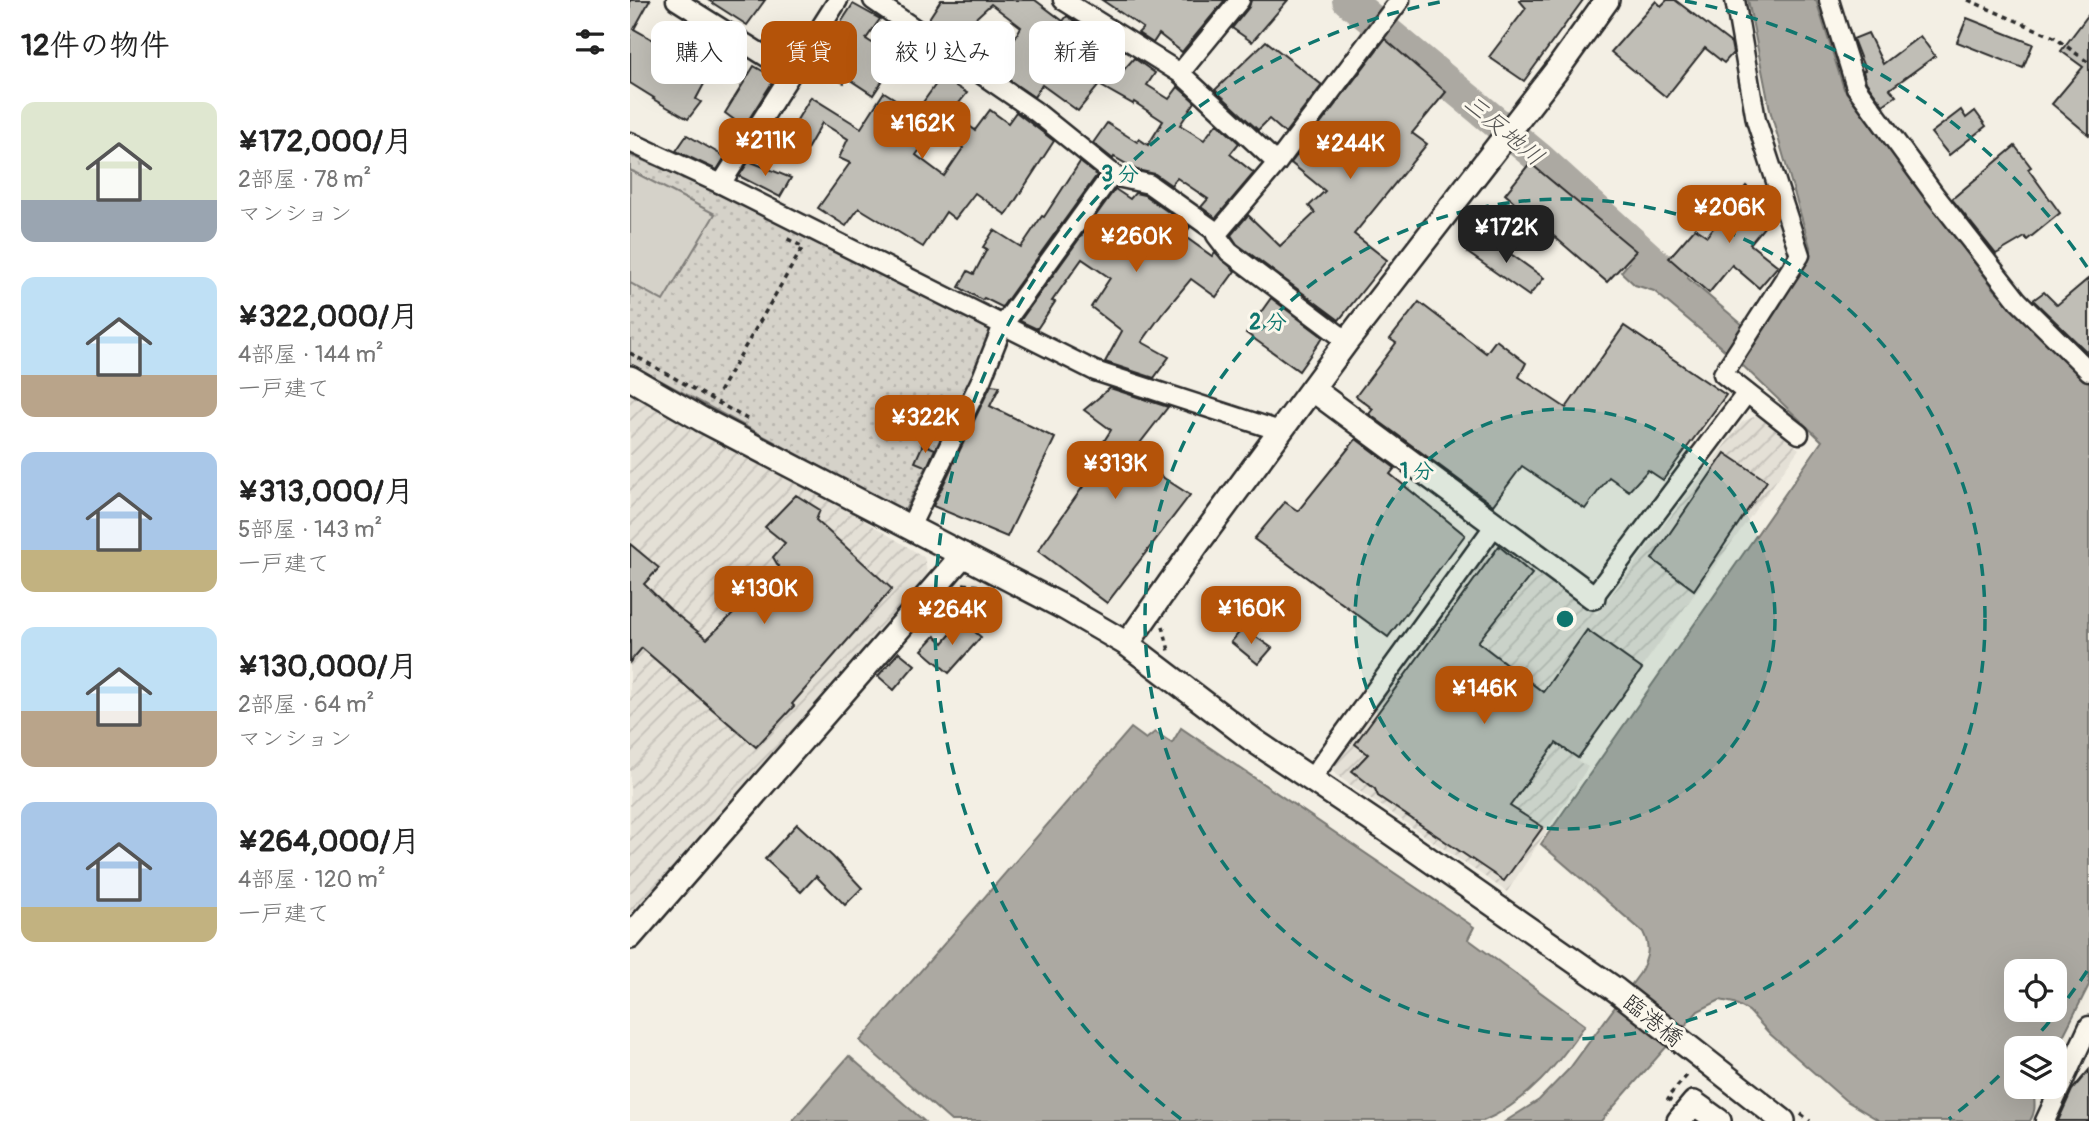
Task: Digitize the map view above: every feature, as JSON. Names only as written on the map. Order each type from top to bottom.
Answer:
[{"type":"street","points":[[676,0],[761,53]]},
{"type":"street","points":[[825,21],[838,0]]},
{"type":"street","points":[[873,0],[1035,111],[1112,174],[1149,184],[1218,233]]},
{"type":"street","points":[[1063,0],[1180,73],[1278,163]]},
{"type":"street","points":[[1180,73],[1240,0]]},
{"type":"street","points":[[1347,341],[1229,252],[1216,235],[1278,163],[1400,0]]},
{"type":"street","points":[[1127,644],[1280,430],[1559,67],[1607,0]]},
{"type":"street","points":[[1735,0],[1756,120],[1800,255],[1723,374],[1799,434]]},
{"type":"street","points":[[1829,0],[1856,87],[1934,194],[2018,301],[2089,371]]},
{"type":"street","points":[[721,184],[785,84]]},
{"type":"street","points":[[630,142],[721,184],[1095,371],[1280,430]]},
{"type":"street","points":[[910,527],[982,378],[1003,325],[1112,174]]},
{"type":"street","name":"臨港橋","points":[[630,378],[701,419],[1065,608],[1127,644],[1253,740],[1616,990],[1783,1121]]},
{"type":"street","points":[[1312,389],[1593,597],[1746,394]]},
{"type":"street","points":[[1311,779],[1495,525]]},
{"type":"street","points":[[630,937],[962,555]]},
{"type":"street","points":[[2045,1121],[2089,1026]]},
{"type":"street","points":[[1679,1121],[1694,1103],[1719,1121]]},
{"type":"path","points":[[1968,0],[2054,37],[2089,63]]},
{"type":"path","points":[[719,392],[803,247],[780,235]]},
{"type":"shaded area","points":[[1748,0],[1816,0],[1844,89],[1995,290],[2089,381],[2089,985],[2063,1036],[2004,1036],[2004,1099],[2034,1099],[2034,1111],[2030,1121],[1880,1121],[1845,1100],[1770,1034],[1749,1011],[1734,1003],[1720,1000],[1698,1011],[1601,1121],[1506,1121],[1539,1100],[1570,1068],[1640,973],[1647,952],[1643,932],[1541,844],[1822,441],[1740,363],[1654,291],[1635,285],[1621,272],[1644,245],[1650,246],[1757,337],[1811,250],[1770,110]]},
{"type":"shaded area","points":[[630,155],[755,207],[995,330],[904,512],[630,364]]},
{"type":"shaded area","points":[[630,170],[715,214],[663,301],[630,283]]},
{"type":"shaded area","points":[[630,391],[841,506],[924,557],[929,582],[630,926]]},
{"type":"shaded area","points":[[1758,415],[1799,449],[1578,761],[1588,767],[1507,892],[1336,775],[1330,766],[1496,540],[1597,614],[1742,422]]},
{"type":"shaded area","points":[[1131,728],[1146,739],[1155,732],[1172,743],[1181,728],[1474,927],[1468,939],[1585,1025],[1564,1054],[1528,1093],[1483,1121],[951,1121],[860,1041]]},
{"type":"shaded area","points":[[849,1056],[924,1121],[792,1121]]},
{"type":"building","points":[[630,0],[650,0],[634,29],[651,39],[651,84],[704,84],[696,99],[701,102],[688,119],[630,83]]},
{"type":"building","points":[[708,0],[765,0],[747,25],[747,21],[741,21]]},
{"type":"building","points":[[941,0],[1035,0],[1063,21],[1029,21],[1029,84],[1125,84],[1125,68],[1134,58],[1155,73],[1147,85],[1169,99],[1178,87],[1195,102],[1180,125],[1204,140],[1217,123],[1239,143],[1230,154],[1254,173],[1216,218],[1201,207],[1208,199],[1177,178],[1171,185],[1155,174],[1137,170],[1114,157],[1113,159],[1093,143],[1107,123],[1137,142],[1139,139],[1148,145],[1163,121],[1134,102],[1133,104],[1099,85],[1078,111],[1042,85],[1034,97],[1015,84],[1015,38],[1021,27],[991,4],[972,21],[927,21]]},
{"type":"building","points":[[1102,0],[1225,0],[1182,52],[1159,34],[1153,43],[1138,33],[1143,28]]},
{"type":"building","points":[[1251,0],[1288,0],[1252,42],[1232,28],[1249,7]]},
{"type":"building","points":[[1519,0],[1583,0],[1524,81],[1489,57],[1526,8]]},
{"type":"building","points":[[1667,0],[1675,0],[1731,43],[1733,53],[1724,63],[1705,48],[1666,97],[1611,52],[1656,1],[1661,6]]},
{"type":"building","points":[[853,4],[880,19],[871,21],[871,32],[866,39],[871,42],[871,84],[880,84],[873,95],[856,84],[857,21],[842,21]]},
{"type":"building","points":[[2089,14],[2089,135],[2052,104],[2083,67],[2061,51]]},
{"type":"building","points":[[1967,18],[2033,44],[2023,68],[1957,42]]},
{"type":"building","points":[[1868,33],[1883,64],[1920,36],[1935,56],[1890,89],[1896,96],[1883,105],[1866,82],[1865,70],[1853,39]]},
{"type":"building","points":[[1385,39],[1446,92],[1412,133],[1427,144],[1354,234],[1387,260],[1339,320],[1237,244],[1231,235],[1248,215],[1280,246],[1315,213],[1309,206],[1325,191],[1291,163]]},
{"type":"building","points":[[1266,41],[1322,85],[1285,133],[1269,119],[1258,130],[1215,90]]},
{"type":"building","points":[[754,66],[761,70],[761,84],[771,84],[744,127],[725,113],[743,84],[747,84],[747,77]]},
{"type":"building","points":[[936,84],[952,84],[967,93],[951,113],[975,130],[990,110],[1008,123],[1016,112],[1054,141],[1006,215],[975,193],[955,219],[946,212],[923,247],[859,208],[846,226],[818,208],[850,163],[839,158],[848,139],[822,123],[798,165],[778,151],[811,97],[861,128],[884,92],[916,112]],"holes":[[[936,128],[963,148],[944,176],[916,155]]]},
{"type":"building","points":[[1961,110],[1966,118],[1975,111],[1986,126],[1949,155],[1931,133]]},
{"type":"building","points":[[687,135],[725,157],[717,170],[676,151]]},
{"type":"building","points":[[2015,146],[2060,213],[2027,240],[2025,237],[1996,254],[1952,199]]},
{"type":"building","points":[[749,161],[791,178],[780,197],[739,176]]},
{"type":"building","points":[[1080,162],[1097,175],[1002,307],[959,287],[968,271],[974,274],[987,249],[983,247],[994,230],[1021,247]]},
{"type":"building","points":[[1530,163],[1636,251],[1607,282],[1505,194]]},
{"type":"building","points":[[1746,186],[1773,209],[1775,214],[1750,244],[1778,266],[1759,288],[1732,265],[1709,293],[1669,258],[1695,228],[1707,236]]},
{"type":"building","points":[[1115,189],[1130,199],[1135,193],[1144,195],[1190,227],[1184,236],[1212,256],[1215,252],[1235,271],[1216,297],[1191,279],[1162,314],[1142,342],[1169,357],[1154,378],[1105,362],[1122,331],[1091,307],[1110,278],[1082,259],[1052,301],[1055,302],[1037,329],[1020,321]]},
{"type":"building","points":[[1483,234],[1544,278],[1529,296],[1468,253]]},
{"type":"building","points":[[2089,278],[2089,354],[2033,300],[2044,292],[2057,305]]},
{"type":"building","points":[[1271,298],[1323,337],[1299,371],[1246,333]]},
{"type":"building","points":[[1419,302],[1486,353],[1496,340],[1526,363],[1519,377],[1566,408],[1624,326],[1726,395],[1663,480],[1648,470],[1629,491],[1609,477],[1585,509],[1522,466],[1493,505],[1369,414],[1373,409],[1356,396],[1396,343],[1390,339]]},
{"type":"building","points":[[991,385],[1000,386],[990,406],[1055,438],[1007,537],[933,506]]},
{"type":"building","points":[[1110,388],[1168,407],[1130,456],[1190,495],[1107,603],[1038,551],[1089,478],[1083,474],[1111,430],[1084,410]]},
{"type":"building","points":[[1356,439],[1395,468],[1390,474],[1465,535],[1388,637],[1254,539],[1285,502],[1298,511]]},
{"type":"building","points":[[923,444],[935,449],[927,467],[915,462]]},
{"type":"building","points":[[1725,453],[1767,481],[1694,590],[1652,559]]},
{"type":"building","points":[[796,495],[820,510],[816,520],[892,589],[756,747],[642,648],[630,662],[630,544],[659,568],[644,584],[707,639],[780,569],[773,557],[785,543],[765,527]]},
{"type":"building","points":[[1499,546],[1532,574],[1478,642],[1543,692],[1587,630],[1642,669],[1578,758],[1556,743],[1510,806],[1543,827],[1504,881],[1378,796],[1375,789],[1352,771],[1368,754],[1355,744]]},
{"type":"building","points":[[962,621],[981,637],[949,673],[922,650],[935,636],[943,643]]},
{"type":"building","points":[[1243,628],[1272,648],[1258,664],[1231,642]]},
{"type":"building","points":[[899,652],[915,665],[894,690],[878,676]]},
{"type":"building","points":[[797,824],[862,888],[845,905],[816,876],[801,892],[765,859]]},
{"type":"building","points":[[2089,1070],[2089,1121],[2058,1121],[2072,1090]]},
{"type":"waterway","name":"三反地川","points":[[1348,0],[1539,158],[1671,278]]}]
